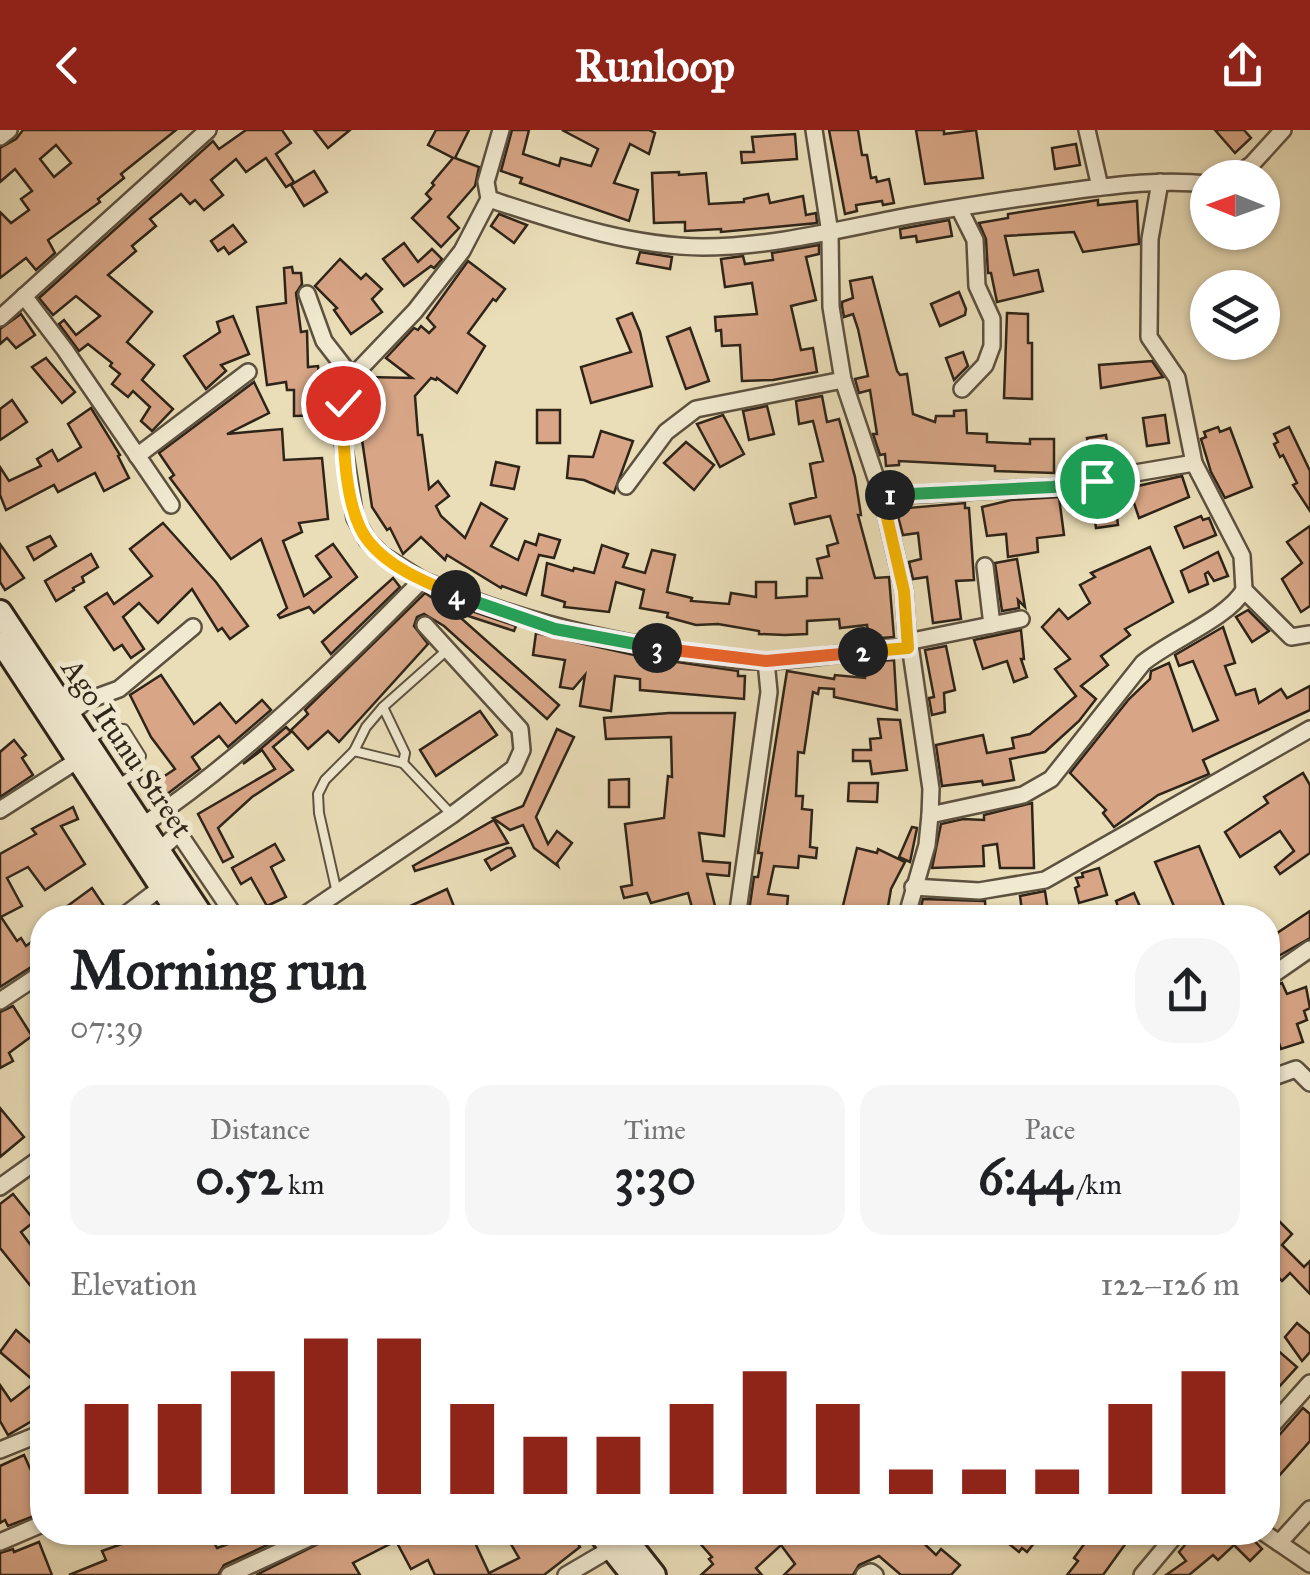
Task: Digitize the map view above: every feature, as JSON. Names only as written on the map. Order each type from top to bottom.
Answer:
[{"type":"main road","name":"Ago Itunu Street","points":[[2,627],[68,716],[82,751],[116,787],[196,905]]},
{"type":"main road","name":"Ago Itunu Street","points":[[2,627],[82,751],[173,905]]},
{"type":"main road","points":[[614,1545],[632,1575]]},
{"type":"main road","points":[[618,1545],[654,1575]]},
{"type":"street","points":[[0,137],[9,130]]},
{"type":"street","points":[[0,318],[208,130]]},
{"type":"street","points":[[501,130],[486,182],[489,199],[450,266],[352,377],[343,403],[343,442],[356,518],[367,540],[382,555],[422,580],[486,607],[555,629],[630,644],[766,661],[907,645],[1021,619]]},
{"type":"street","points":[[814,130],[830,233],[831,306],[843,380],[882,496],[904,591],[907,645],[931,789],[927,845],[909,905]]},
{"type":"street","points":[[1087,130],[1100,187]]},
{"type":"street","points":[[1256,160],[1283,130]]},
{"type":"street","points":[[1160,182],[1150,240],[1149,338],[1177,378],[1194,463],[1242,556],[1244,590],[1291,637],[1310,634]]},
{"type":"street","points":[[489,199],[590,231],[666,245],[736,245],[1100,187],[1190,183]]},
{"type":"street","points":[[959,208],[975,240],[977,286],[992,319],[992,346],[985,364],[962,389]]},
{"type":"street","points":[[307,294],[324,341],[352,377]]},
{"type":"street","points":[[24,296],[170,505]]},
{"type":"street","points":[[136,456],[248,372]]},
{"type":"street","points":[[626,486],[666,432],[696,409],[843,380]]},
{"type":"street","points":[[882,496],[1053,487],[1194,463]]},
{"type":"street","points":[[985,566],[992,625]]},
{"type":"street","points":[[142,826],[225,765],[347,657],[422,580]]},
{"type":"street","points":[[930,815],[1024,795],[1050,779],[1143,663],[1162,647],[1229,608],[1244,590]]},
{"type":"street","points":[[319,905],[514,768],[522,750],[520,729],[425,626]]},
{"type":"street","points":[[68,716],[86,701],[119,689],[192,628]]},
{"type":"street","points":[[740,905],[770,692],[766,661]]},
{"type":"street","points":[[913,887],[979,891],[1045,880],[1310,729]]},
{"type":"street","points":[[0,810],[82,751]]},
{"type":"street","points":[[160,850],[180,835],[227,905]]},
{"type":"street","points":[[139,905],[162,888]]},
{"type":"street","points":[[1280,970],[1310,949]]},
{"type":"street","points":[[0,1001],[30,982]]},
{"type":"street","points":[[1280,1074],[1296,1069],[1310,1083]]},
{"type":"street","points":[[0,1187],[30,1166]]},
{"type":"street","points":[[1280,1417],[1310,1383]]},
{"type":"street","points":[[0,1450],[30,1439]]},
{"type":"street","points":[[1280,1543],[1310,1509]]},
{"type":"street","points":[[0,1542],[30,1529]]},
{"type":"street","points":[[229,1575],[294,1545]]},
{"type":"street","points":[[566,1575],[602,1545]]},
{"type":"street","points":[[1142,1575],[1167,1545]]},
{"type":"street","points":[[1280,1545],[1310,1564]]},
{"type":"street","points":[[864,1575],[875,1575]]},
{"type":"lane","points":[[337,893],[318,812],[318,794],[325,780],[354,751],[366,727],[383,707],[447,650]]},
{"type":"lane","points":[[383,707],[404,753],[404,763]]},
{"type":"lane","points":[[82,751],[108,728],[124,728],[141,756],[140,766],[116,787]]},
{"type":"lane","points":[[354,751],[404,763],[452,815]]},
{"type":"building","points":[[23,130],[176,130],[121,174],[124,178],[98,199],[100,202],[48,240],[55,253],[36,270],[26,258],[0,278],[0,212],[11,223],[29,210],[21,199],[32,191],[15,169],[0,182],[0,148]],"holes":[[[56,145],[71,163],[54,177],[40,159]]]},
{"type":"building","points":[[246,130],[282,130],[291,143],[276,154],[294,182],[286,187],[266,158],[246,172],[236,159],[211,180],[223,195],[204,210],[195,200],[190,204],[181,194],[150,219],[156,226],[132,246],[136,251],[108,275],[152,312],[127,342],[154,365],[142,380],[173,409],[152,431],[141,421],[150,407],[133,391],[128,397],[112,384],[120,374],[110,366],[112,363],[88,344],[79,351],[59,324],[64,320],[76,335],[100,316],[76,296],[53,315],[39,298],[213,141],[219,149]]},
{"type":"building","points":[[314,130],[350,130],[328,148]]},
{"type":"building","points":[[436,130],[469,130],[455,158],[479,167],[475,186],[448,217],[459,228],[441,247],[412,218],[431,199],[426,194],[453,158],[428,145]]},
{"type":"building","points":[[512,130],[529,130],[523,154],[559,166],[561,158],[591,166],[598,149],[562,130],[655,133],[649,154],[630,144],[614,183],[638,190],[629,221],[520,183],[522,178],[501,171]]},
{"type":"building","points":[[829,130],[858,130],[871,178],[876,177],[877,182],[889,179],[894,203],[856,205],[857,211],[845,214]]},
{"type":"building","points":[[916,130],[944,130],[944,134],[976,130],[983,178],[925,184]]},
{"type":"building","points":[[1215,130],[1244,130],[1251,138],[1235,153]]},
{"type":"building","points":[[795,134],[797,159],[742,163],[741,152],[754,152],[752,137]]},
{"type":"building","points":[[1076,144],[1080,165],[1055,169],[1052,148]]},
{"type":"building","points":[[314,171],[327,192],[304,206],[291,185]]},
{"type":"building","points":[[652,173],[706,173],[709,204],[744,202],[768,194],[770,203],[803,196],[806,215],[816,213],[817,223],[721,232],[685,231],[685,222],[654,223]]},
{"type":"building","points":[[1098,200],[1098,205],[1137,201],[1139,244],[1083,252],[1074,232],[1005,236],[1014,275],[1038,270],[1043,291],[997,302],[988,273],[986,239],[979,223],[1008,218],[1008,214]]},
{"type":"building","points":[[499,214],[527,225],[514,243],[491,226]]},
{"type":"building","points":[[949,220],[952,236],[917,242],[916,236],[901,238],[900,229]]},
{"type":"building","points":[[233,225],[246,242],[229,254],[224,247],[218,251],[211,241]]},
{"type":"building","points":[[404,243],[418,262],[432,249],[442,259],[404,286],[383,259]]},
{"type":"building","points":[[819,245],[819,254],[806,257],[816,300],[791,306],[801,350],[813,348],[817,372],[742,381],[740,345],[722,346],[715,317],[757,314],[752,283],[725,287],[721,259],[743,256],[745,264],[773,260],[772,253]]},
{"type":"building","points":[[640,252],[672,257],[670,269],[637,263]]},
{"type":"building","points":[[340,259],[361,279],[366,274],[382,289],[372,299],[382,312],[351,334],[334,310],[337,308],[315,286]]},
{"type":"building","points":[[468,261],[505,289],[468,333],[485,346],[457,393],[431,378],[415,396],[418,435],[422,435],[429,489],[438,481],[449,496],[436,506],[441,516],[465,538],[481,503],[507,519],[491,546],[518,560],[525,541],[536,545],[539,534],[560,540],[554,558],[539,555],[526,595],[501,588],[447,555],[445,560],[421,537],[403,554],[390,528],[387,530],[372,507],[358,433],[359,406],[367,406],[368,377],[412,378],[386,358],[414,328],[418,330],[421,326],[429,333],[435,327],[427,318]]},
{"type":"building","points":[[292,267],[293,273],[301,273],[302,284],[296,293],[301,332],[307,331],[308,367],[318,366],[324,415],[294,416],[294,390],[287,390],[286,382],[267,385],[257,307],[286,303],[284,268]]},
{"type":"building","points":[[872,277],[897,371],[907,374],[913,414],[935,422],[936,416],[954,416],[954,411],[966,410],[967,433],[987,434],[987,442],[1030,444],[1030,439],[1054,439],[1054,473],[899,461],[899,465],[886,466],[885,454],[880,455],[873,434],[877,434],[870,390],[859,393],[855,379],[868,376],[858,329],[853,314],[844,317],[842,306],[842,302],[853,298],[850,281]]},
{"type":"building","points":[[959,292],[965,315],[940,326],[931,304]]},
{"type":"building","points":[[632,313],[652,386],[591,403],[581,367],[631,352],[617,319]]},
{"type":"building","points":[[1007,313],[1028,314],[1032,399],[1004,398]]},
{"type":"building","points":[[21,314],[35,335],[16,348],[7,338],[0,344],[0,329]]},
{"type":"building","points":[[233,316],[249,354],[221,365],[226,371],[206,389],[184,356],[220,332],[217,322]]},
{"type":"building","points":[[690,328],[709,381],[686,389],[667,337]]},
{"type":"building","points":[[963,352],[968,366],[954,380],[946,358]]},
{"type":"building","points":[[46,358],[75,392],[62,403],[32,367]]},
{"type":"building","points":[[1152,361],[1163,377],[1101,388],[1099,365]]},
{"type":"building","points":[[254,382],[269,413],[227,434],[282,429],[284,460],[322,458],[328,519],[299,523],[302,532],[283,541],[304,596],[331,577],[316,556],[333,544],[357,577],[314,613],[309,607],[280,618],[278,615],[287,608],[261,539],[231,559],[170,478],[174,475],[159,453]]},
{"type":"building","points":[[822,396],[827,422],[839,419],[875,578],[889,577],[894,637],[869,639],[867,625],[840,628],[839,619],[807,621],[807,634],[785,635],[759,634],[718,624],[696,625],[667,617],[668,613],[640,608],[644,590],[616,582],[609,612],[564,607],[565,602],[542,595],[547,563],[594,573],[602,545],[628,554],[623,567],[645,573],[652,550],[675,555],[667,592],[692,598],[691,601],[729,604],[731,593],[756,597],[756,582],[776,582],[776,598],[807,596],[807,578],[822,578],[817,559],[829,556],[827,546],[838,543],[830,516],[795,524],[790,504],[816,497],[810,464],[823,461],[813,421],[799,424],[796,401]]},
{"type":"building","points":[[12,400],[27,422],[0,440],[0,409]]},
{"type":"building","points":[[767,406],[774,434],[749,440],[743,411]]},
{"type":"building","points":[[91,408],[120,455],[129,478],[104,491],[95,473],[58,492],[54,485],[6,510],[0,495],[0,467],[9,481],[41,466],[37,459],[52,450],[58,461],[81,447],[68,424]]},
{"type":"building","points":[[537,410],[560,410],[560,443],[537,443]]},
{"type":"building","points":[[723,415],[744,454],[720,467],[697,424]]},
{"type":"building","points":[[1165,415],[1169,443],[1147,446],[1143,418]]},
{"type":"building","points":[[1218,427],[1220,432],[1230,428],[1252,487],[1225,498],[1211,472],[1201,439],[1206,437],[1204,432]]},
{"type":"building","points":[[1289,427],[1310,471],[1310,511],[1274,444],[1278,442],[1274,434]]},
{"type":"building","points":[[601,431],[633,441],[614,493],[584,480],[567,478],[569,456],[593,457]]},
{"type":"building","points":[[1106,435],[1110,463],[1092,466],[1087,438]]},
{"type":"building","points":[[686,442],[714,465],[694,490],[664,463]]},
{"type":"building","points":[[496,462],[519,467],[514,489],[491,485]]},
{"type":"building","points":[[1182,476],[1189,497],[1139,518],[1129,488]]},
{"type":"building","points":[[1114,495],[1118,525],[1096,528],[1092,498]]},
{"type":"building","points":[[1059,497],[1064,535],[1037,538],[1038,552],[1008,557],[1006,534],[987,536],[982,507],[1011,500]]},
{"type":"building","points":[[965,503],[965,508],[969,508],[974,580],[956,581],[961,619],[933,623],[927,577],[913,579],[909,562],[921,559],[918,533],[903,535],[896,509]]},
{"type":"building","points":[[1201,516],[1203,520],[1209,518],[1216,535],[1184,548],[1175,527]]},
{"type":"building","points":[[163,523],[216,582],[248,626],[230,639],[222,628],[218,631],[192,589],[158,623],[139,603],[123,617],[144,649],[131,658],[122,645],[114,650],[85,607],[107,593],[114,604],[152,576],[130,549]]},
{"type":"building","points":[[1310,526],[1310,606],[1301,612],[1282,579],[1302,563],[1287,542]]},
{"type":"building","points":[[50,536],[56,546],[34,560],[27,547]]},
{"type":"building","points":[[0,544],[24,578],[5,590],[0,582]]},
{"type":"building","points":[[1150,547],[1173,602],[1125,629],[1130,635],[1101,656],[1108,665],[1081,686],[1096,699],[1079,721],[1045,752],[1010,759],[1014,780],[942,786],[936,745],[983,735],[987,753],[1014,748],[1012,738],[1030,734],[1076,696],[1055,669],[1070,659],[1042,627],[1059,609],[1068,619],[1090,603],[1080,585],[1095,577],[1091,573]]},
{"type":"building","points":[[1218,552],[1228,576],[1214,581],[1208,572],[1208,584],[1189,592],[1181,571]]},
{"type":"building","points":[[91,554],[98,567],[56,601],[45,581]]},
{"type":"building","points":[[1017,559],[1025,607],[1018,600],[1019,608],[1002,611],[995,563]]},
{"type":"building","points":[[393,578],[400,587],[331,654],[322,642]]},
{"type":"building","points":[[425,593],[449,609],[451,604],[516,626],[514,631],[453,611],[559,705],[547,719],[444,626],[424,614],[417,617],[414,626],[428,644],[339,742],[328,731],[308,749],[291,730],[308,714],[305,710]]},
{"type":"building","points":[[1248,610],[1269,631],[1252,642],[1236,617]]},
{"type":"building","points":[[1223,627],[1235,663],[1225,666],[1236,695],[1255,689],[1259,703],[1281,689],[1287,698],[1310,686],[1310,710],[1203,760],[1209,774],[1158,795],[1114,827],[1103,813],[1106,810],[1070,773],[1129,699],[1150,679],[1151,671],[1169,663],[1193,731],[1218,720],[1193,661],[1179,666],[1175,655]]},
{"type":"building","points":[[1021,630],[1021,659],[1027,677],[1014,682],[1007,661],[983,669],[974,640]]},
{"type":"building","points":[[536,633],[643,657],[738,671],[738,676],[745,676],[744,699],[640,690],[640,679],[615,676],[611,711],[580,706],[585,675],[573,689],[560,687],[565,660],[533,655]]},
{"type":"building","points":[[946,646],[955,690],[944,693],[945,712],[932,715],[929,698],[934,697],[925,650]]},
{"type":"building","points":[[894,660],[897,710],[834,697],[834,689],[819,688],[818,694],[813,692],[804,753],[798,752],[796,796],[803,796],[802,809],[812,810],[810,847],[817,848],[816,858],[799,856],[798,868],[774,866],[768,894],[788,896],[787,905],[750,905],[762,853],[758,853],[787,671],[834,679],[835,675],[865,678],[866,662]]},
{"type":"building","points":[[161,675],[194,724],[220,703],[236,723],[262,700],[271,710],[228,747],[219,736],[192,757],[200,769],[158,801],[148,787],[175,769],[151,737],[130,695]]},
{"type":"building","points":[[480,711],[497,735],[436,776],[420,750]]},
{"type":"building","points":[[735,713],[724,836],[699,833],[703,861],[730,863],[729,876],[707,874],[715,905],[691,905],[688,893],[651,903],[647,893],[624,898],[621,887],[632,885],[625,824],[664,818],[668,776],[672,777],[671,737],[606,739],[604,718]]},
{"type":"building","points":[[878,719],[900,720],[907,770],[872,774],[870,761],[853,761],[853,750],[871,750],[870,739],[881,738]]},
{"type":"building","points":[[286,727],[291,732],[273,747],[293,770],[252,797],[218,828],[233,857],[223,862],[198,814],[275,769],[262,750],[243,764]]},
{"type":"building","points":[[557,729],[574,737],[536,817],[548,844],[557,831],[572,843],[558,866],[534,848],[523,825],[510,830],[493,818],[523,806]]},
{"type":"building","points":[[14,740],[26,755],[22,758],[33,775],[0,797],[0,752]]},
{"type":"building","points":[[1303,773],[1310,785],[1310,853],[1280,874],[1275,867],[1294,851],[1280,831],[1240,857],[1225,832],[1268,803],[1264,797]]},
{"type":"building","points":[[629,779],[629,807],[609,807],[609,780]]},
{"type":"building","points":[[849,783],[878,783],[877,802],[848,801]]},
{"type":"building","points":[[1032,803],[1034,868],[1000,868],[997,844],[983,846],[984,866],[932,868],[941,824],[984,820],[984,815]]},
{"type":"building","points":[[73,807],[78,819],[61,826],[85,864],[45,890],[28,867],[7,878],[22,906],[1,917],[17,941],[21,938],[26,946],[30,943],[30,968],[0,987],[0,854],[36,834],[32,829]]},
{"type":"building","points":[[494,820],[508,843],[415,871],[413,866]]},
{"type":"building","points":[[912,827],[917,828],[910,862],[899,857]]},
{"type":"building","points":[[275,844],[284,860],[271,867],[286,897],[266,905],[251,878],[241,884],[232,868]]},
{"type":"building","points":[[1199,846],[1224,905],[1173,905],[1155,862]]},
{"type":"building","points":[[507,848],[515,856],[491,870],[485,860]]},
{"type":"building","points":[[857,848],[877,853],[878,849],[905,862],[891,889],[888,905],[843,905]]},
{"type":"building","points":[[1099,868],[1107,895],[1079,903],[1076,878]]},
{"type":"building","points":[[92,888],[103,905],[69,905]]},
{"type":"building","points":[[447,889],[453,905],[412,905]]},
{"type":"building","points":[[1045,891],[1047,905],[1021,905],[1020,896]]},
{"type":"building","points":[[1134,893],[1139,905],[1117,905],[1116,901]]},
{"type":"building","points":[[923,899],[985,901],[985,905],[921,905]]},
{"type":"building","points":[[1310,911],[1310,938],[1280,955],[1280,931]]},
{"type":"building","points":[[1280,984],[1287,994],[1306,987],[1310,1008],[1304,1011],[1307,1020],[1297,1024],[1303,1042],[1281,1049],[1280,1046]]},
{"type":"building","points":[[13,1006],[30,1037],[9,1053],[13,1061],[0,1068],[0,1012]]},
{"type":"building","points":[[0,1108],[24,1137],[0,1157]]},
{"type":"building","points":[[13,1194],[30,1215],[30,1225],[21,1232],[30,1244],[30,1285],[0,1248],[0,1204]]},
{"type":"building","points":[[1280,1222],[1292,1234],[1282,1245],[1304,1267],[1310,1261],[1310,1294],[1290,1273],[1282,1281]]},
{"type":"building","points":[[1297,1323],[1310,1334],[1310,1352],[1302,1361],[1285,1337]]},
{"type":"building","points":[[16,1330],[30,1342],[30,1378],[0,1352]]},
{"type":"building","points":[[1280,1352],[1297,1367],[1280,1386]]},
{"type":"building","points":[[0,1385],[11,1401],[30,1386],[30,1422],[8,1435],[0,1421]]},
{"type":"building","points":[[1303,1408],[1310,1414],[1310,1441],[1280,1475],[1280,1434]]},
{"type":"building","points":[[24,1455],[30,1468],[30,1518],[8,1526],[5,1520],[0,1523],[0,1466]]},
{"type":"building","points":[[40,1545],[52,1575],[0,1575],[0,1553],[13,1549],[14,1552]]},
{"type":"building","points":[[119,1545],[267,1545],[224,1565],[218,1575],[69,1575],[106,1560],[102,1551]]},
{"type":"building","points":[[316,1545],[388,1545],[353,1563],[360,1575],[256,1575]]},
{"type":"building","points":[[398,1545],[476,1545],[489,1573],[519,1558],[512,1545],[580,1547],[544,1575],[435,1575],[428,1560],[411,1569]]},
{"type":"building","points":[[701,1545],[781,1545],[756,1568],[762,1575],[701,1575],[713,1564],[709,1559],[712,1557]]},
{"type":"building","points":[[781,1545],[926,1545],[936,1555],[941,1549],[960,1565],[951,1575],[901,1575],[879,1556],[859,1565],[853,1575],[784,1575],[795,1564]]},
{"type":"building","points":[[1010,1545],[1033,1545],[1027,1552],[1022,1548],[1019,1552]]},
{"type":"building","points":[[1084,1545],[1125,1545],[1103,1575],[1067,1575],[1078,1561],[1074,1558]]},
{"type":"building","points":[[1185,1545],[1234,1545],[1218,1560],[1213,1555],[1189,1575],[1166,1575],[1186,1561],[1179,1552]]},
{"type":"building","points":[[1234,1545],[1258,1545],[1262,1549],[1250,1561]]},
{"type":"route","points":[[343,403],[343,442],[356,518],[367,540],[382,555],[422,580],[486,607],[555,629],[696,654],[766,661],[908,648],[904,591],[882,496],[1097,481]]}]
